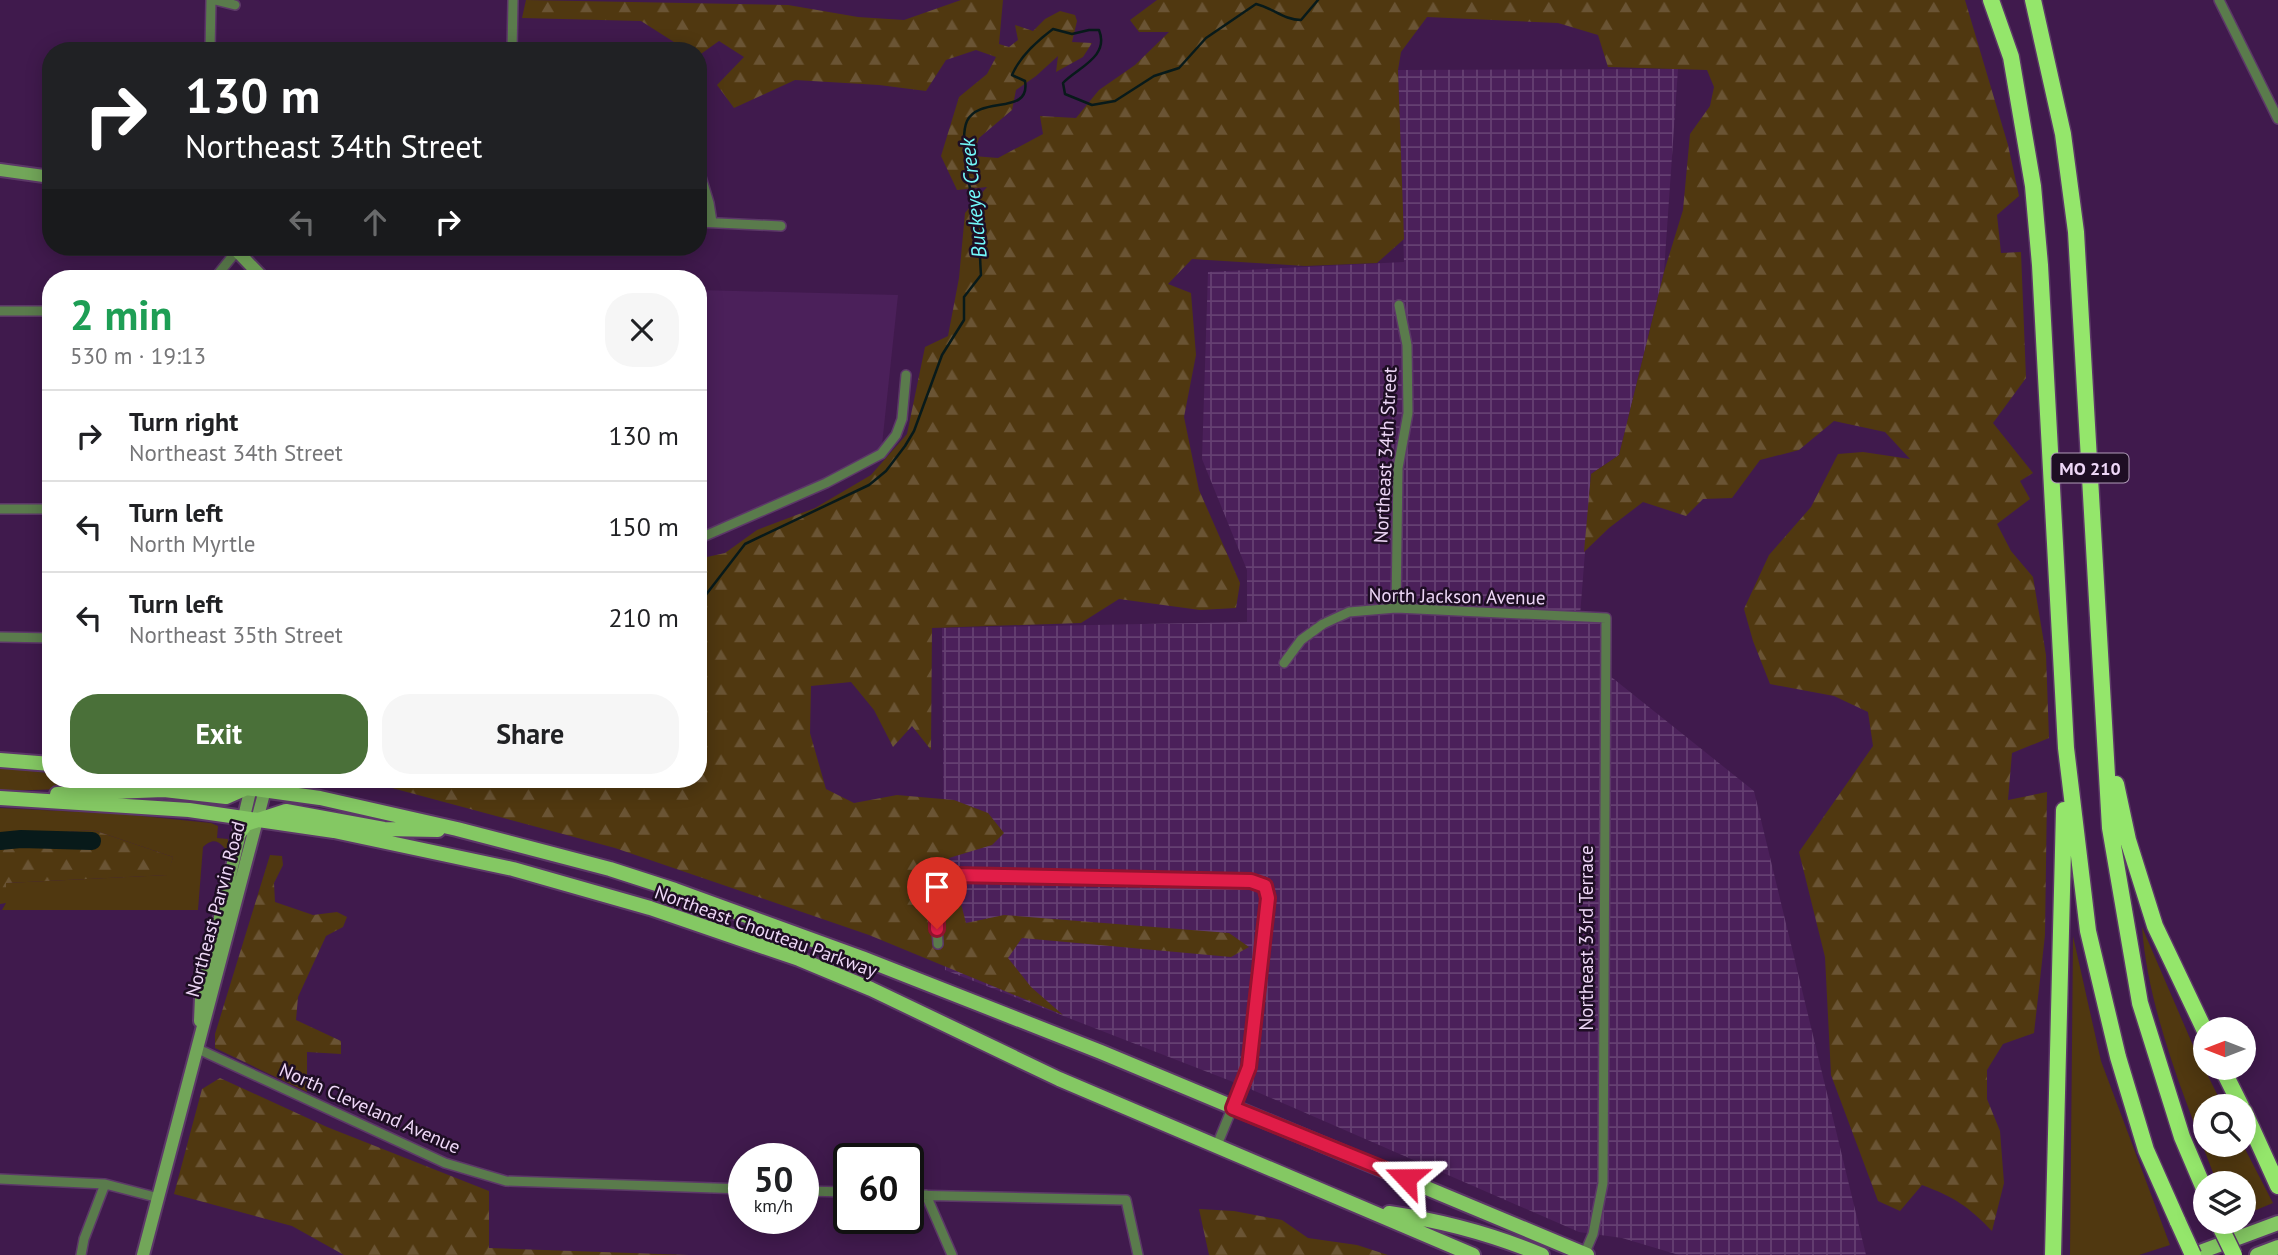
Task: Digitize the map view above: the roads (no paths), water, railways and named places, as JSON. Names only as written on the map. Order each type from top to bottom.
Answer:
[{"type":"highway","name":"MO 210","points":[[1991,0],[2011,57],[2033,186],[2040,265],[2066,748],[2088,931],[2115,1045],[2146,1150],[2192,1255]]},
{"type":"highway","name":"MO 210","points":[[2033,0],[2063,134],[2076,232],[2110,828],[2140,1003],[2182,1137],[2196,1171]]},
{"type":"highway","points":[[2106,740],[2128,840],[2155,926],[2198,1017]]},
{"type":"highway","points":[[2053,1255],[2066,748]]},
{"type":"highway","points":[[2256,1136],[2277,1180]]},
{"type":"highway","points":[[2224,1234],[2234,1255]]},
{"type":"main road","points":[[0,170],[42,176]]},
{"type":"main road","points":[[244,256],[256,270]]},
{"type":"main road","points":[[0,760],[42,763]]},
{"type":"main road","points":[[0,798],[96,791],[164,790],[226,797],[242,788]]},
{"type":"main road","name":"Northeast Parvin Road","points":[[143,1255],[198,1049],[247,823],[250,788]]},
{"type":"main road","name":"Northeast Parvin Road","points":[[198,1049],[201,997],[247,823],[264,788]]},
{"type":"main road","name":"Northeast Chouteau Parkway","points":[[285,788],[610,869],[699,898],[938,987],[1101,1052],[1585,1255]]},
{"type":"main road","name":"Northeast Chouteau Parkway","points":[[0,798],[189,810],[247,823],[334,831],[513,869],[710,928],[799,959],[871,989],[1059,1079],[1474,1255]]},
{"type":"main road","points":[[247,823],[286,811],[384,829],[457,829]]},
{"type":"main road","points":[[1371,1210],[1433,1219],[1503,1239],[1542,1255]]},
{"type":"main road","points":[[2192,1255],[2278,1223]]},
{"type":"main road","points":[[2257,1255],[2278,1247]]},
{"type":"street","points":[[211,42],[213,0],[235,5]]},
{"type":"street","points":[[512,42],[513,0]]},
{"type":"street","points":[[2220,0],[2278,119]]},
{"type":"street","points":[[707,196],[712,222]]},
{"type":"street","points":[[707,222],[781,226]]},
{"type":"street","name":"Northeast 34th Street","points":[[1396,608],[1398,468],[1408,413],[1407,345],[1399,305]]},
{"type":"street","points":[[0,311],[42,311]]},
{"type":"street","points":[[707,535],[835,478],[881,454],[896,435],[902,419],[906,375]]},
{"type":"street","points":[[0,509],[42,509]]},
{"type":"street","name":"North Jackson Avenue","points":[[1284,663],[1301,640],[1323,624],[1349,612],[1396,608],[1606,618]]},
{"type":"street","name":"Northeast 33rd Terrace","points":[[1585,1255],[1596,1223],[1603,1183],[1606,618]]},
{"type":"street","points":[[0,637],[42,638]]},
{"type":"street","points":[[938,944],[938,891],[942,882],[951,875],[1251,881],[1265,886],[1268,898],[1249,1067],[1217,1145]]},
{"type":"street","name":"North Cleveland Avenue","points":[[198,1049],[444,1164],[506,1181],[728,1188]]},
{"type":"street","points":[[0,1179],[105,1184],[159,1198]]},
{"type":"street","points":[[81,1255],[105,1184]]},
{"type":"street","points":[[952,1255],[926,1195],[1126,1200],[1138,1255]]},
{"type":"waterway","name":"Buckeye Creek","points":[[707,593],[745,544],[869,485],[886,471],[914,431],[942,355],[964,320],[964,297],[981,275],[978,232],[965,159],[964,131],[967,121],[973,113],[982,109],[1020,98],[1025,92],[1025,81],[1012,75],[1024,55],[1035,44],[1053,29],[1072,34],[1099,30],[1100,48],[1096,55],[1063,83],[1065,94],[1092,105],[1115,101],[1154,76],[1179,68],[1206,38],[1256,4],[1289,18],[1301,20],[1318,0]]},
{"type":"waterway","name":"Buckeye Creek","points":[[0,841],[92,841]]}]
